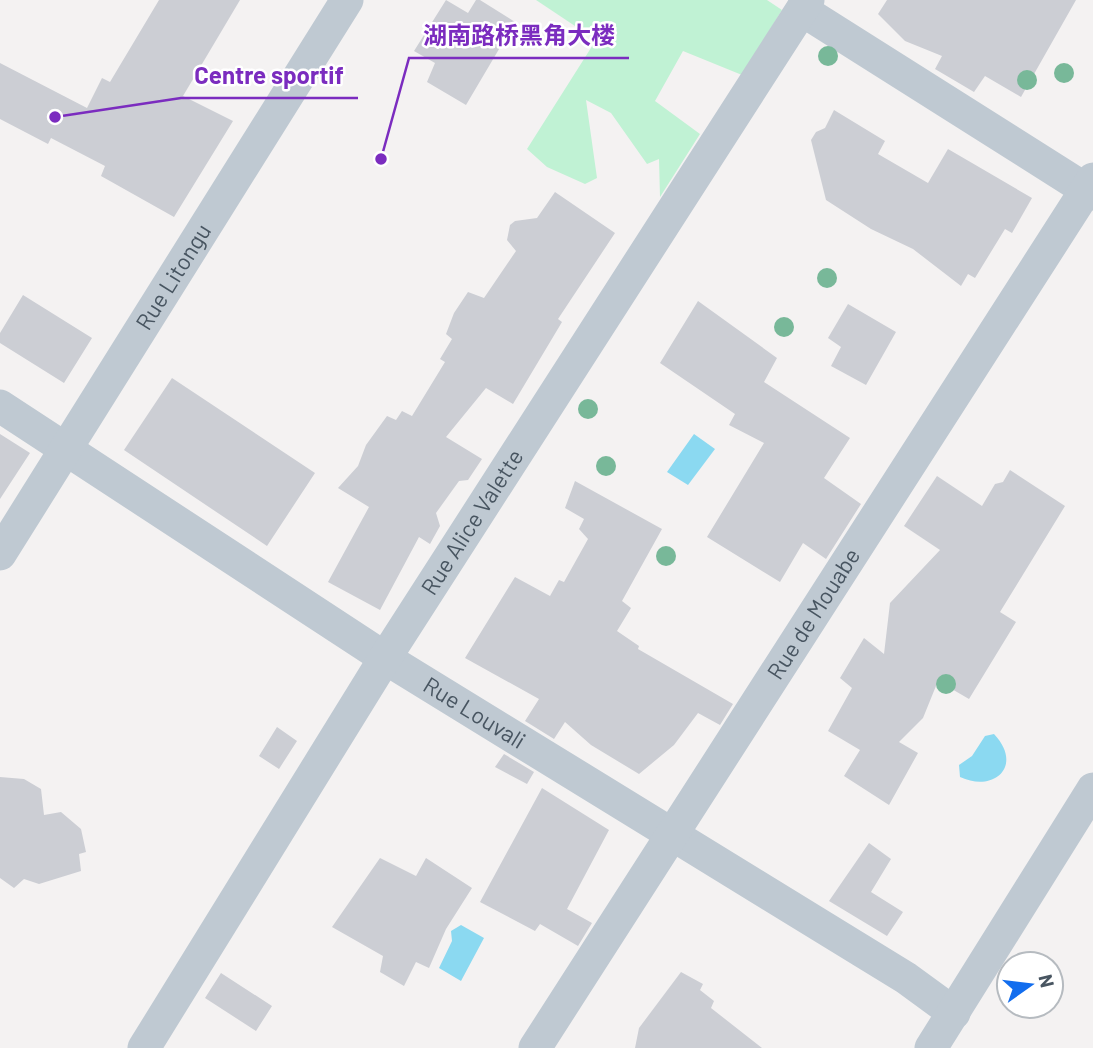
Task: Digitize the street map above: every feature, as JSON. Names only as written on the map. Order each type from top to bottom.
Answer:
[{"type":"street","name":"Rue Litongu","points":[[0,554],[347,0]]},
{"type":"street","points":[[805,5],[1091,188]]},
{"type":"street","name":"Rue Alice Valette","points":[[144,1048],[385,658],[805,5]]},
{"type":"street","name":"Rue de Mouabe","points":[[535,1048],[1091,188]]},
{"type":"street","name":"Rue Louvali","points":[[0,406],[385,658],[905,978],[954,1013]]},
{"type":"street","points":[[932,1048],[1093,789]]},
{"type":"green space","points":[[536,0],[767,0],[782,10],[742,75],[683,51],[655,101],[700,134],[660,197],[659,159],[647,164],[611,113],[586,100],[597,178],[585,184],[547,167],[527,149],[596,40]]},
{"type":"water","points":[[694,434],[715,449],[688,485],[667,472]]},
{"type":"water","points":[[994,734],[1003,746],[1006,756],[1001,774],[984,782],[960,777],[959,765],[972,756],[985,736]]},
{"type":"water","points":[[461,925],[484,938],[461,981],[439,968],[452,941],[451,931]]},
{"type":"building","points":[[159,0],[240,0],[183,96],[233,121],[174,217],[101,176],[105,166],[51,138],[48,144],[0,119],[0,63],[87,108],[102,78],[110,82]]},
{"type":"building","points":[[446,0],[468,13],[476,0],[480,0],[515,22],[466,105],[427,82],[435,63],[414,51]]},
{"type":"building","points":[[887,0],[1076,0],[1021,97],[985,76],[974,92],[935,69],[942,56],[905,41],[878,14]]},
{"type":"building","points":[[834,110],[885,141],[878,154],[928,183],[948,149],[1032,198],[1012,233],[1005,229],[975,278],[968,274],[961,286],[913,249],[871,229],[826,200],[811,140],[816,132],[825,128]]},
{"type":"building","points":[[555,192],[615,233],[558,319],[562,322],[513,404],[486,388],[446,437],[482,459],[468,480],[459,481],[436,513],[440,526],[430,544],[419,537],[380,610],[328,582],[369,507],[338,488],[358,466],[366,445],[387,416],[396,420],[402,411],[412,416],[445,362],[440,359],[452,339],[446,334],[454,313],[468,292],[484,298],[516,251],[507,240],[510,225],[515,221],[537,218]]},
{"type":"building","points":[[23,295],[92,338],[64,383],[0,343],[0,333]]},
{"type":"building","points":[[698,301],[777,358],[764,382],[850,438],[824,478],[861,504],[826,559],[803,543],[780,582],[707,537],[764,443],[729,425],[735,414],[660,363]]},
{"type":"building","points":[[848,304],[896,332],[866,385],[831,366],[841,347],[828,338]]},
{"type":"building","points":[[172,378],[315,473],[267,546],[124,450]]},
{"type":"building","points":[[0,434],[30,453],[0,499]]},
{"type":"building","points":[[1010,470],[1065,506],[1000,612],[1016,622],[969,699],[938,681],[923,718],[899,742],[918,753],[889,805],[844,776],[860,750],[828,731],[852,688],[840,678],[864,638],[884,654],[890,603],[940,550],[904,526],[937,476],[982,506],[995,484],[1003,482]]},
{"type":"building","points":[[575,481],[662,529],[622,601],[631,608],[617,631],[639,646],[638,649],[733,704],[720,725],[698,713],[674,745],[639,774],[591,745],[565,722],[554,739],[525,721],[539,699],[465,658],[515,577],[550,596],[559,580],[564,582],[588,539],[579,529],[584,519],[565,508]]},
{"type":"building","points":[[277,727],[297,741],[279,769],[259,756]]},
{"type":"building","points":[[504,754],[534,772],[527,784],[495,767]]},
{"type":"building","points":[[0,777],[24,779],[41,789],[44,815],[61,812],[81,829],[86,852],[79,854],[81,871],[39,884],[24,879],[14,888],[0,878]]},
{"type":"building","points":[[542,788],[609,830],[567,909],[592,923],[578,946],[540,924],[535,931],[480,902]]},
{"type":"building","points":[[869,843],[891,859],[871,892],[903,912],[887,936],[829,901]]},
{"type":"building","points":[[380,858],[416,876],[426,858],[472,888],[446,929],[429,968],[416,962],[404,986],[380,972],[383,956],[332,927]]},
{"type":"building","points":[[681,972],[703,984],[700,990],[714,1001],[711,1008],[762,1048],[635,1048],[639,1028]]},
{"type":"building","points":[[221,973],[272,1006],[256,1031],[205,998]]},
{"type":"place","name":"Centre sportif","points":[[55,117]]},
{"type":"place","name":"湖南路桥黑角大楼","points":[[381,159]]}]
